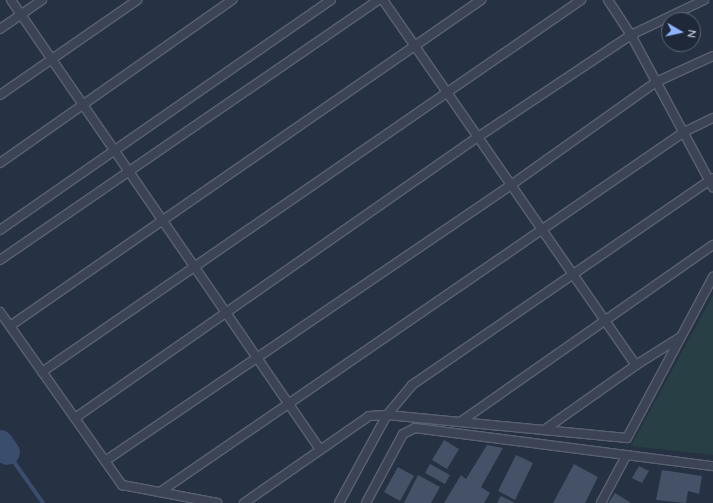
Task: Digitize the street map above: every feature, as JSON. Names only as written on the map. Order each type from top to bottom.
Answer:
[{"type":"lane","points":[[11,0],[126,170],[319,448]]},
{"type":"lane","points":[[0,29],[42,0]]},
{"type":"lane","points":[[0,94],[137,0]]},
{"type":"lane","points":[[0,163],[232,0]]},
{"type":"lane","points":[[0,230],[116,154],[331,0]]},
{"type":"lane","points":[[0,260],[126,170],[379,0]]},
{"type":"lane","points":[[383,0],[636,365]]},
{"type":"lane","points":[[10,326],[481,0]]},
{"type":"lane","points":[[42,372],[581,0]]},
{"type":"lane","points":[[339,503],[387,415],[412,385],[573,274],[712,182],[631,35],[608,0]]},
{"type":"lane","points":[[74,418],[478,138],[631,35],[704,0]]},
{"type":"lane","points":[[105,461],[511,185],[656,82],[713,56]]},
{"type":"lane","points":[[160,492],[543,231],[684,132],[713,118]]},
{"type":"lane","points":[[463,420],[713,245]]},
{"type":"lane","points":[[244,503],[319,448],[369,416],[387,415],[463,420],[627,438],[713,277]]},
{"type":"lane","points":[[0,312],[122,485],[217,503]]},
{"type":"lane","points":[[544,430],[636,365],[681,338]]},
{"type":"lane","points":[[366,503],[403,434],[415,428],[713,466]]},
{"type":"lane","points":[[601,503],[626,456]]},
{"type":"green space","points":[[713,295],[713,455],[631,446]]},
{"type":"building","points":[[444,440],[459,449],[447,469],[432,460]]},
{"type":"building","points":[[487,445],[503,448],[481,487],[490,493],[484,503],[444,503],[461,475],[466,479]]},
{"type":"building","points":[[516,455],[533,463],[515,500],[498,491]]},
{"type":"building","points":[[430,464],[450,475],[445,484],[425,473]]},
{"type":"building","points":[[574,464],[598,477],[585,503],[553,503]]},
{"type":"building","points":[[639,466],[649,471],[642,483],[632,478]]},
{"type":"building","points":[[398,467],[414,476],[400,501],[384,492]]},
{"type":"building","points":[[662,470],[702,476],[699,494],[688,491],[686,503],[656,500]]},
{"type":"building","points":[[418,475],[440,487],[431,503],[404,503]]},
{"type":"building","points":[[615,493],[631,503],[608,503]]},
{"type":"building","points":[[501,496],[515,503],[497,503]]},
{"type":"waterway","points":[[0,442],[7,452]]},
{"type":"waterway","points":[[7,452],[43,503]]}]
